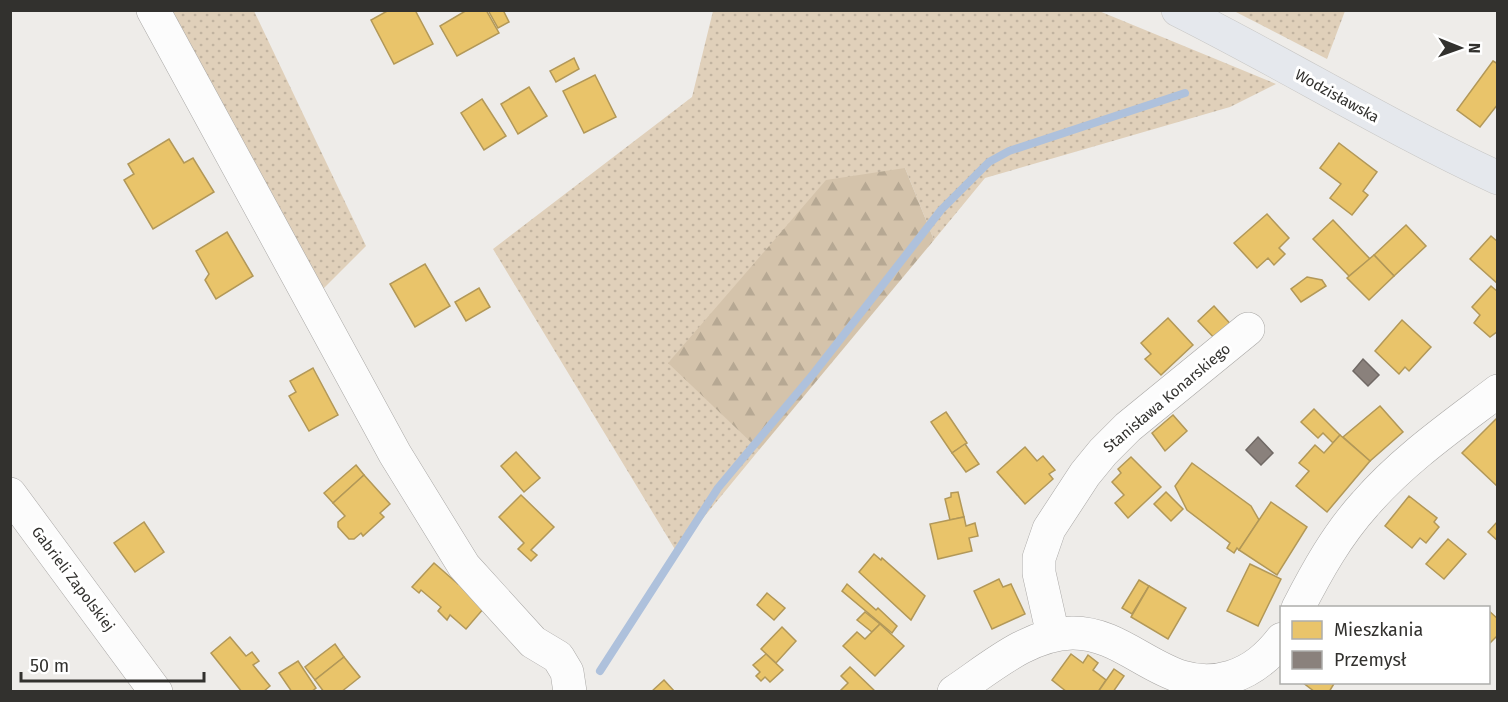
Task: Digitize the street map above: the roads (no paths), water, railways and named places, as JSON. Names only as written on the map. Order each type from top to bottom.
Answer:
[{"type":"main road","name":"Wodzisławska","points":[[1178,10],[1240,41],[1395,128],[1497,178]]},
{"type":"street","points":[[153,10],[395,454],[464,566],[533,642],[558,657],[567,672],[570,692]]},
{"type":"street","name":"Stanisława Konarskiego","points":[[1053,635],[1039,573],[1039,558],[1049,529],[1085,474],[1103,452],[1128,427],[1248,329]]},
{"type":"street","points":[[1299,606],[1318,569],[1339,536],[1364,504],[1397,471],[1497,391]]},
{"type":"street","name":"Gabrieli Zapolskiej","points":[[10,494],[156,692]]},
{"type":"street","points":[[954,692],[1034,641],[1053,635],[1073,633],[1092,635],[1111,642],[1168,673],[1185,679],[1244,683],[1280,640]]},
{"type":"waterway","points":[[600,671],[718,488],[814,373],[941,210],[989,162],[1009,151],[1185,93]]}]
